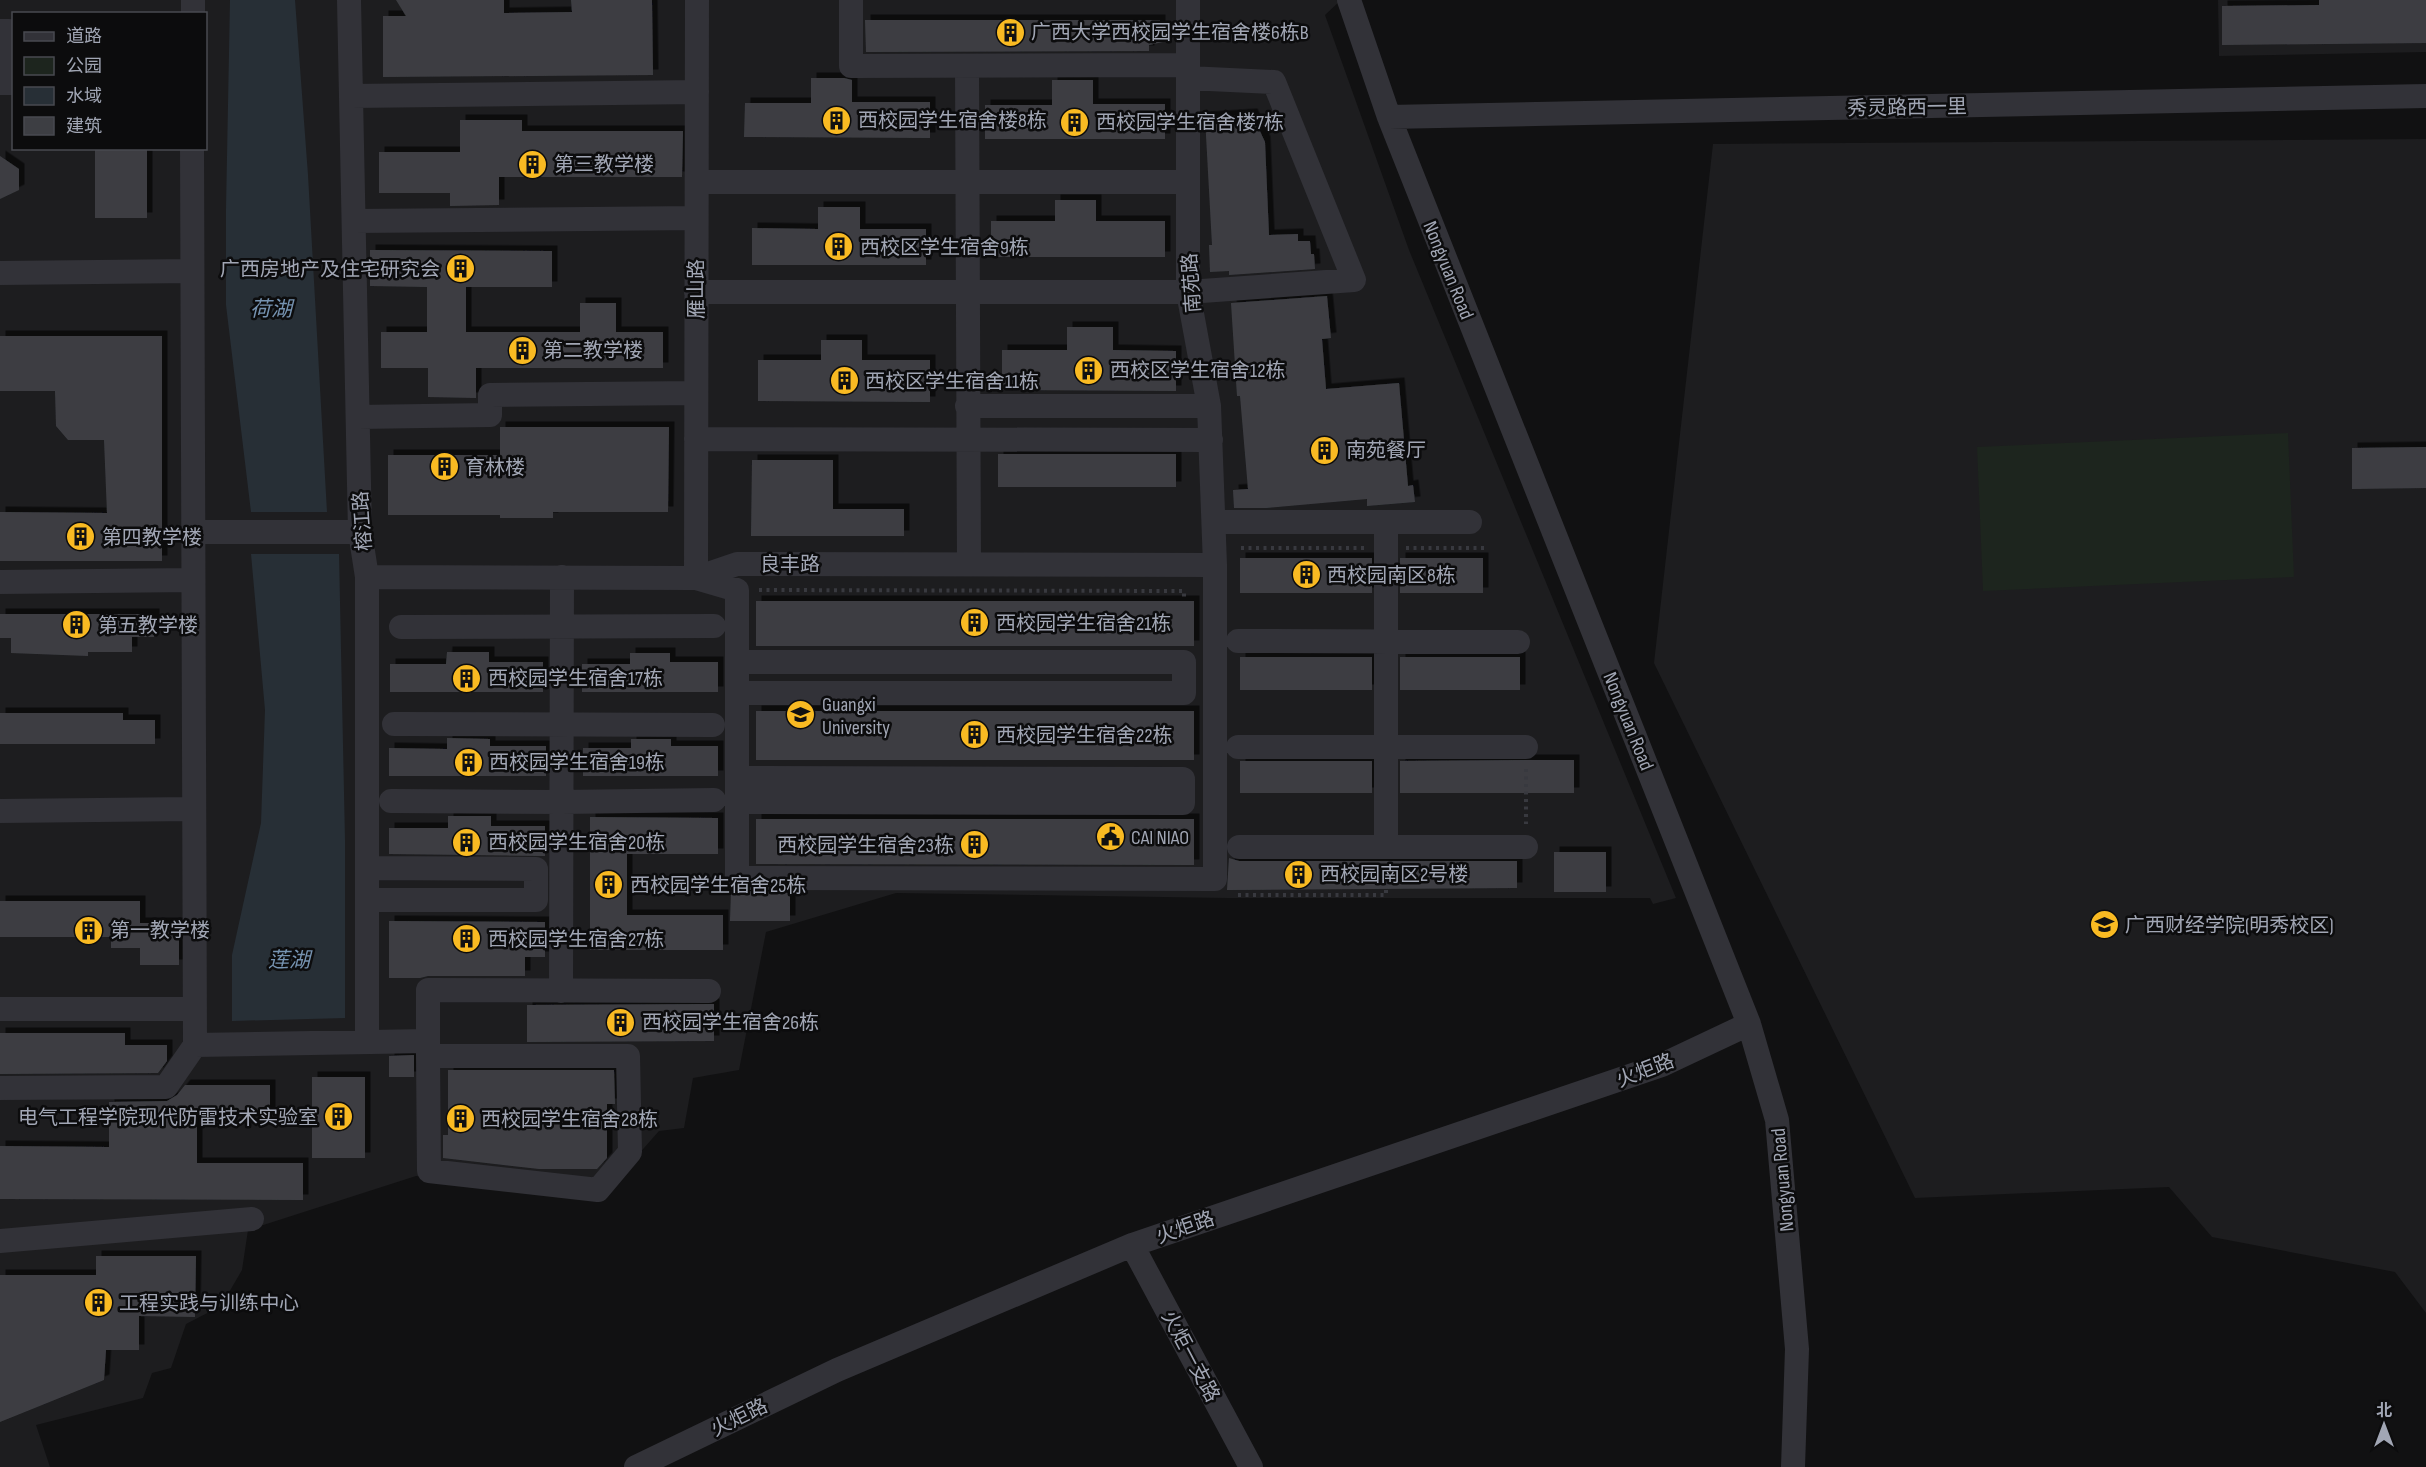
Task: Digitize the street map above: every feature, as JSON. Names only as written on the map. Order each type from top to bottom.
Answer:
[{"type":"street","name":"榕江路","points":[[349,0],[360,532],[367,578],[367,1041]]},
{"type":"street","name":"雁山路","points":[[696,578],[697,0]]},
{"type":"street","points":[[696,292],[1188,292],[1354,280],[1274,82],[1188,72],[967,66],[851,66],[851,0]]},
{"type":"street","name":"南苑路","points":[[726,801],[737,878],[1215,879],[1214,522],[1209,406],[1188,292],[1188,0]]},
{"type":"street","name":"Nongyuan Road","points":[[1349,0],[1389,117],[1749,1024],[1777,1120],[1797,1349],[1793,1467]]},
{"type":"street","points":[[0,32],[9,31],[10,83],[0,83]]},
{"type":"street","points":[[967,66],[969,564]]},
{"type":"street","points":[[351,96],[697,92]]},
{"type":"street","name":"秀灵路西一里","points":[[1389,117],[2426,96]]},
{"type":"street","points":[[0,1088],[166,1087],[195,1045],[192,150]]},
{"type":"street","points":[[697,182],[1188,182]]},
{"type":"street","points":[[354,221],[696,218]]},
{"type":"street","points":[[0,273],[192,271]]},
{"type":"street","points":[[358,417],[490,415],[490,395],[696,393]]},
{"type":"street","points":[[967,406],[1209,406]]},
{"type":"street","points":[[696,439],[1210,441]]},
{"type":"street","points":[[1214,522],[1470,522]]},
{"type":"street","points":[[1386,522],[1386,847]]},
{"type":"street","points":[[192,532],[360,532]]},
{"type":"street","name":"良丰路","points":[[367,578],[696,578],[737,564],[1215,565]]},
{"type":"street","points":[[561,991],[562,578]]},
{"type":"street","points":[[696,578],[737,590],[737,778],[726,801]]},
{"type":"street","points":[[0,582],[192,580]]},
{"type":"street","points":[[401,627],[714,626]]},
{"type":"street","points":[[1238,641],[1518,642]]},
{"type":"street","points":[[737,662],[1184,662],[1184,693],[737,693]]},
{"type":"street","points":[[394,724],[713,725]]},
{"type":"street","points":[[1238,747],[1526,747]]},
{"type":"street","points":[[391,801],[1183,803],[1183,779],[737,778]]},
{"type":"street","points":[[0,811],[193,808]]},
{"type":"street","points":[[1239,847],[1526,847]]},
{"type":"street","points":[[367,868],[536,869],[536,900],[367,900]]},
{"type":"street","points":[[195,1045],[367,1041],[428,1049],[628,1056],[630,1152],[598,1190],[429,1171],[428,1049],[428,990],[709,991]]},
{"type":"street","points":[[0,1009],[194,1009]]},
{"type":"street","name":"火炬路","points":[[636,1467],[837,1370],[1132,1245],[1662,1065],[1749,1024]]},
{"type":"street","points":[[0,1241],[252,1219]]},
{"type":"street","name":"火炬一支路","points":[[1132,1245],[1251,1467]]},
{"type":"path","points":[[737,590],[1184,591],[1184,601]]},
{"type":"path","points":[[1526,747],[1526,847]]},
{"type":"path","points":[[1238,895],[1386,895],[1386,847]]},
{"type":"shaded area","name":"Guangxi University","points":[[0,0],[1341,0],[1325,15],[1409,250],[1676,898],[1653,904],[1650,898],[1227,898],[896,893],[766,932],[739,1070],[693,1078],[684,1128],[659,1131],[599,1199],[416,1176],[248,1230],[242,1270],[221,1306],[186,1324],[171,1368],[152,1373],[143,1398],[36,1425],[50,1467],[0,1467]]},
{"type":"shaded area","points":[[2218,0],[2426,0],[2426,52],[2219,56]]},
{"type":"shaded area","name":"广西财经学院(明秀校区)","points":[[2426,139],[2426,1313],[2395,1272],[2212,1237],[2169,1187],[1915,1198],[1654,663],[1713,144]]},
{"type":"green space","points":[[2288,433],[2294,577],[1983,591],[1977,447]]},
{"type":"water","name":"荷湖","points":[[230,0],[295,0],[308,175],[327,512],[251,512],[226,305]]},
{"type":"water","name":"莲湖","points":[[251,554],[339,554],[345,840],[345,1018],[232,1021],[232,955],[261,823],[265,710]]},
{"type":"building","points":[[396,0],[504,0],[504,13],[572,12],[571,0],[652,0],[653,75],[383,77],[383,16],[406,16]]},
{"type":"building","points":[[2319,0],[2426,0],[2426,43],[2222,45],[2222,6],[2319,5]]},
{"type":"building","name":"广西大学西校园学生宿舍楼6栋B","points":[[865,20],[1160,20],[1160,27],[1172,40],[1149,45],[1149,51],[866,52]]},
{"type":"building","name":"西校园学生宿舍楼8栋","points":[[811,78],[852,80],[852,102],[930,102],[930,138],[744,137],[745,103],[811,103]]},
{"type":"building","name":"西校园学生宿舍楼7栋","points":[[1052,80],[1093,80],[1093,104],[1165,104],[1165,139],[985,139],[985,105],[1052,105]]},
{"type":"building","points":[[1252,114],[1265,142],[1269,235],[1298,234],[1298,241],[1310,241],[1315,269],[1229,275],[1229,271],[1210,272],[1209,245],[1212,245],[1205,117]]},
{"type":"building","name":"第三教学楼","points":[[460,120],[522,120],[522,131],[683,131],[682,177],[499,177],[499,205],[450,206],[450,193],[379,193],[379,152],[460,152]]},
{"type":"building","points":[[95,150],[147,150],[147,218],[95,218]]},
{"type":"building","points":[[0,156],[19,169],[19,190],[0,199]]},
{"type":"building","points":[[1055,200],[1096,200],[1096,221],[1165,221],[1165,257],[991,257],[991,221],[1055,221]]},
{"type":"building","name":"西校区学生宿舍9栋","points":[[818,207],[860,207],[860,229],[926,229],[926,265],[752,265],[752,228],[818,229]]},
{"type":"building","name":"第二教学楼","points":[[370,250],[552,251],[552,287],[466,287],[466,332],[580,332],[580,303],[616,303],[616,332],[663,332],[663,368],[476,368],[476,398],[428,397],[428,368],[381,368],[381,332],[427,332],[427,287],[370,286]]},
{"type":"building","name":"南苑餐厅","points":[[1327,296],[1331,338],[1322,339],[1326,389],[1399,383],[1408,486],[1413,485],[1415,502],[1367,506],[1367,499],[1266,508],[1234,508],[1233,490],[1248,489],[1240,396],[1237,396],[1231,303]]},
{"type":"building","name":"西校区学生宿舍12栋","points":[[1067,327],[1113,327],[1113,350],[1176,351],[1176,391],[1002,390],[1002,350],[1067,350]]},
{"type":"building","points":[[0,336],[162,336],[162,561],[0,561],[0,512],[107,513],[104,440],[68,440],[56,426],[55,391],[0,391]]},
{"type":"building","name":"西校区学生宿舍11栋","points":[[821,340],[862,340],[862,360],[930,360],[930,402],[758,401],[758,360],[821,360]]},
{"type":"building","name":"育林楼","points":[[500,427],[669,427],[668,512],[553,512],[553,518],[500,518],[500,515],[388,515],[388,455],[500,455]]},
{"type":"building","points":[[2426,447],[2426,488],[2352,489],[2352,448]]},
{"type":"building","points":[[998,454],[1176,454],[1176,487],[998,487]]},
{"type":"building","points":[[752,460],[833,460],[833,509],[904,509],[904,536],[751,536]]},
{"type":"building","name":"西校园南区8栋","points":[[1240,558],[1372,558],[1372,593],[1240,593]]},
{"type":"building","points":[[1400,558],[1483,558],[1483,593],[1400,593]]},
{"type":"building","name":"西校园学生宿舍21栋","points":[[756,601],[1194,601],[1194,646],[756,646]]},
{"type":"building","name":"第五教学楼","points":[[0,614],[154,614],[154,637],[132,637],[132,652],[88,652],[88,656],[11,653],[11,638],[0,638]]},
{"type":"building","name":"西校园学生宿舍17栋","points":[[447,652],[489,652],[489,662],[543,662],[543,692],[390,692],[390,664],[446,664]]},
{"type":"building","points":[[630,653],[670,653],[670,662],[718,662],[718,692],[582,692],[582,664],[630,664]]},
{"type":"building","points":[[1240,657],[1372,657],[1372,690],[1240,690]]},
{"type":"building","points":[[1400,657],[1520,657],[1520,690],[1400,690]]},
{"type":"building","name":"西校园学生宿舍22栋","points":[[756,711],[1194,711],[1194,760],[756,760]]},
{"type":"building","points":[[0,713],[123,713],[123,720],[155,720],[155,744],[0,744]]},
{"type":"building","name":"西校园学生宿舍19栋","points":[[447,738],[490,739],[490,746],[546,746],[546,776],[389,776],[389,748],[447,749]]},
{"type":"building","points":[[631,739],[671,739],[671,746],[718,746],[718,776],[583,776],[583,748],[631,748]]},
{"type":"building","points":[[1574,760],[1574,793],[1400,793],[1400,761]]},
{"type":"building","points":[[1240,761],[1372,761],[1372,793],[1240,793]]},
{"type":"building","name":"西校园学生宿舍20栋","points":[[448,816],[491,816],[491,826],[545,826],[545,856],[389,854],[389,828],[448,828]]},
{"type":"building","name":"西校园学生宿舍25栋","points":[[590,817],[718,818],[718,854],[627,854],[627,915],[723,915],[723,950],[590,950]]},
{"type":"building","name":"西校园学生宿舍23栋","points":[[756,819],[1194,819],[1194,865],[756,864]]},
{"type":"building","points":[[1554,852],[1606,852],[1606,892],[1554,892]]},
{"type":"building","points":[[1229,858],[1239,861],[1517,861],[1517,888],[1227,890]]},
{"type":"building","points":[[731,891],[790,892],[790,921],[730,921]]},
{"type":"building","name":"第一教学楼","points":[[0,901],[140,901],[140,923],[179,923],[179,965],[140,965],[140,948],[111,948],[111,937],[0,937]]},
{"type":"building","name":"西校园学生宿舍27栋","points":[[389,921],[545,922],[545,957],[525,957],[525,976],[389,978]]},
{"type":"building","name":"西校园学生宿舍26栋","points":[[714,1004],[714,1041],[527,1042],[527,1005]]},
{"type":"building","points":[[0,1033],[125,1033],[125,1045],[167,1045],[167,1061],[158,1073],[0,1074]]},
{"type":"building","points":[[414,1055],[414,1077],[389,1077],[389,1056]]},
{"type":"building","name":"西校园学生宿舍28栋","points":[[448,1070],[614,1070],[615,1104],[607,1104],[607,1158],[597,1169],[539,1169],[443,1158],[443,1135],[448,1135]]},
{"type":"building","name":"电气工程学院现代防雷技术实验室","points":[[312,1077],[365,1077],[365,1158],[312,1158]]},
{"type":"building","points":[[185,1085],[270,1085],[270,1116],[197,1115],[197,1163],[303,1163],[303,1200],[0,1199],[0,1146],[109,1147],[109,1102],[167,1101],[177,1095]]},
{"type":"building","name":"工程实践与训练中心","points":[[96,1256],[196,1256],[195,1317],[139,1316],[139,1350],[106,1350],[104,1380],[0,1422],[0,1275],[96,1275]]},
{"type":"place","name":"广西大学西校园学生宿舍楼6栋B","points":[[1010,32]]},
{"type":"place","name":"西校园学生宿舍楼8栋","points":[[837,120]]},
{"type":"place","name":"西校园学生宿舍楼7栋","points":[[1075,122]]},
{"type":"place","name":"第三教学楼","points":[[533,164]]},
{"type":"place","name":"西校区学生宿舍9栋","points":[[839,247]]},
{"type":"place","name":"广西房地产及住宅研究会","points":[[461,269]]},
{"type":"place","name":"第二教学楼","points":[[522,350]]},
{"type":"place","name":"西校区学生宿舍12栋","points":[[1089,370]]},
{"type":"place","name":"西校区学生宿舍11栋","points":[[844,381]]},
{"type":"place","name":"南苑餐厅","points":[[1325,450]]},
{"type":"place","name":"育林楼","points":[[444,467]]},
{"type":"place","name":"第四教学楼","points":[[81,537]]},
{"type":"place","name":"西校园南区8栋","points":[[1306,575]]},
{"type":"place","name":"西校园学生宿舍21栋","points":[[975,623]]},
{"type":"place","name":"第五教学楼","points":[[77,625]]},
{"type":"place","name":"西校园学生宿舍17栋","points":[[467,678]]},
{"type":"place","name":"Guangxi University","points":[[801,715]]},
{"type":"place","name":"西校园学生宿舍22栋","points":[[975,735]]},
{"type":"place","name":"西校园学生宿舍19栋","points":[[468,762]]},
{"type":"place","name":"CAI NIAO","points":[[1110,837]]},
{"type":"place","name":"西校园学生宿舍20栋","points":[[467,842]]},
{"type":"place","name":"西校园学生宿舍23栋","points":[[975,845]]},
{"type":"place","name":"西校园南区2号楼","points":[[1299,874]]},
{"type":"place","name":"西校园学生宿舍25栋","points":[[609,885]]},
{"type":"place","name":"广西财经学院(明秀校区)","points":[[2104,925]]},
{"type":"place","name":"第一教学楼","points":[[89,930]]},
{"type":"place","name":"西校园学生宿舍27栋","points":[[467,939]]},
{"type":"place","name":"西校园学生宿舍26栋","points":[[621,1022]]},
{"type":"place","name":"电气工程学院现代防雷技术实验室","points":[[339,1117]]},
{"type":"place","name":"西校园学生宿舍28栋","points":[[460,1119]]},
{"type":"place","name":"工程实践与训练中心","points":[[98,1303]]}]
